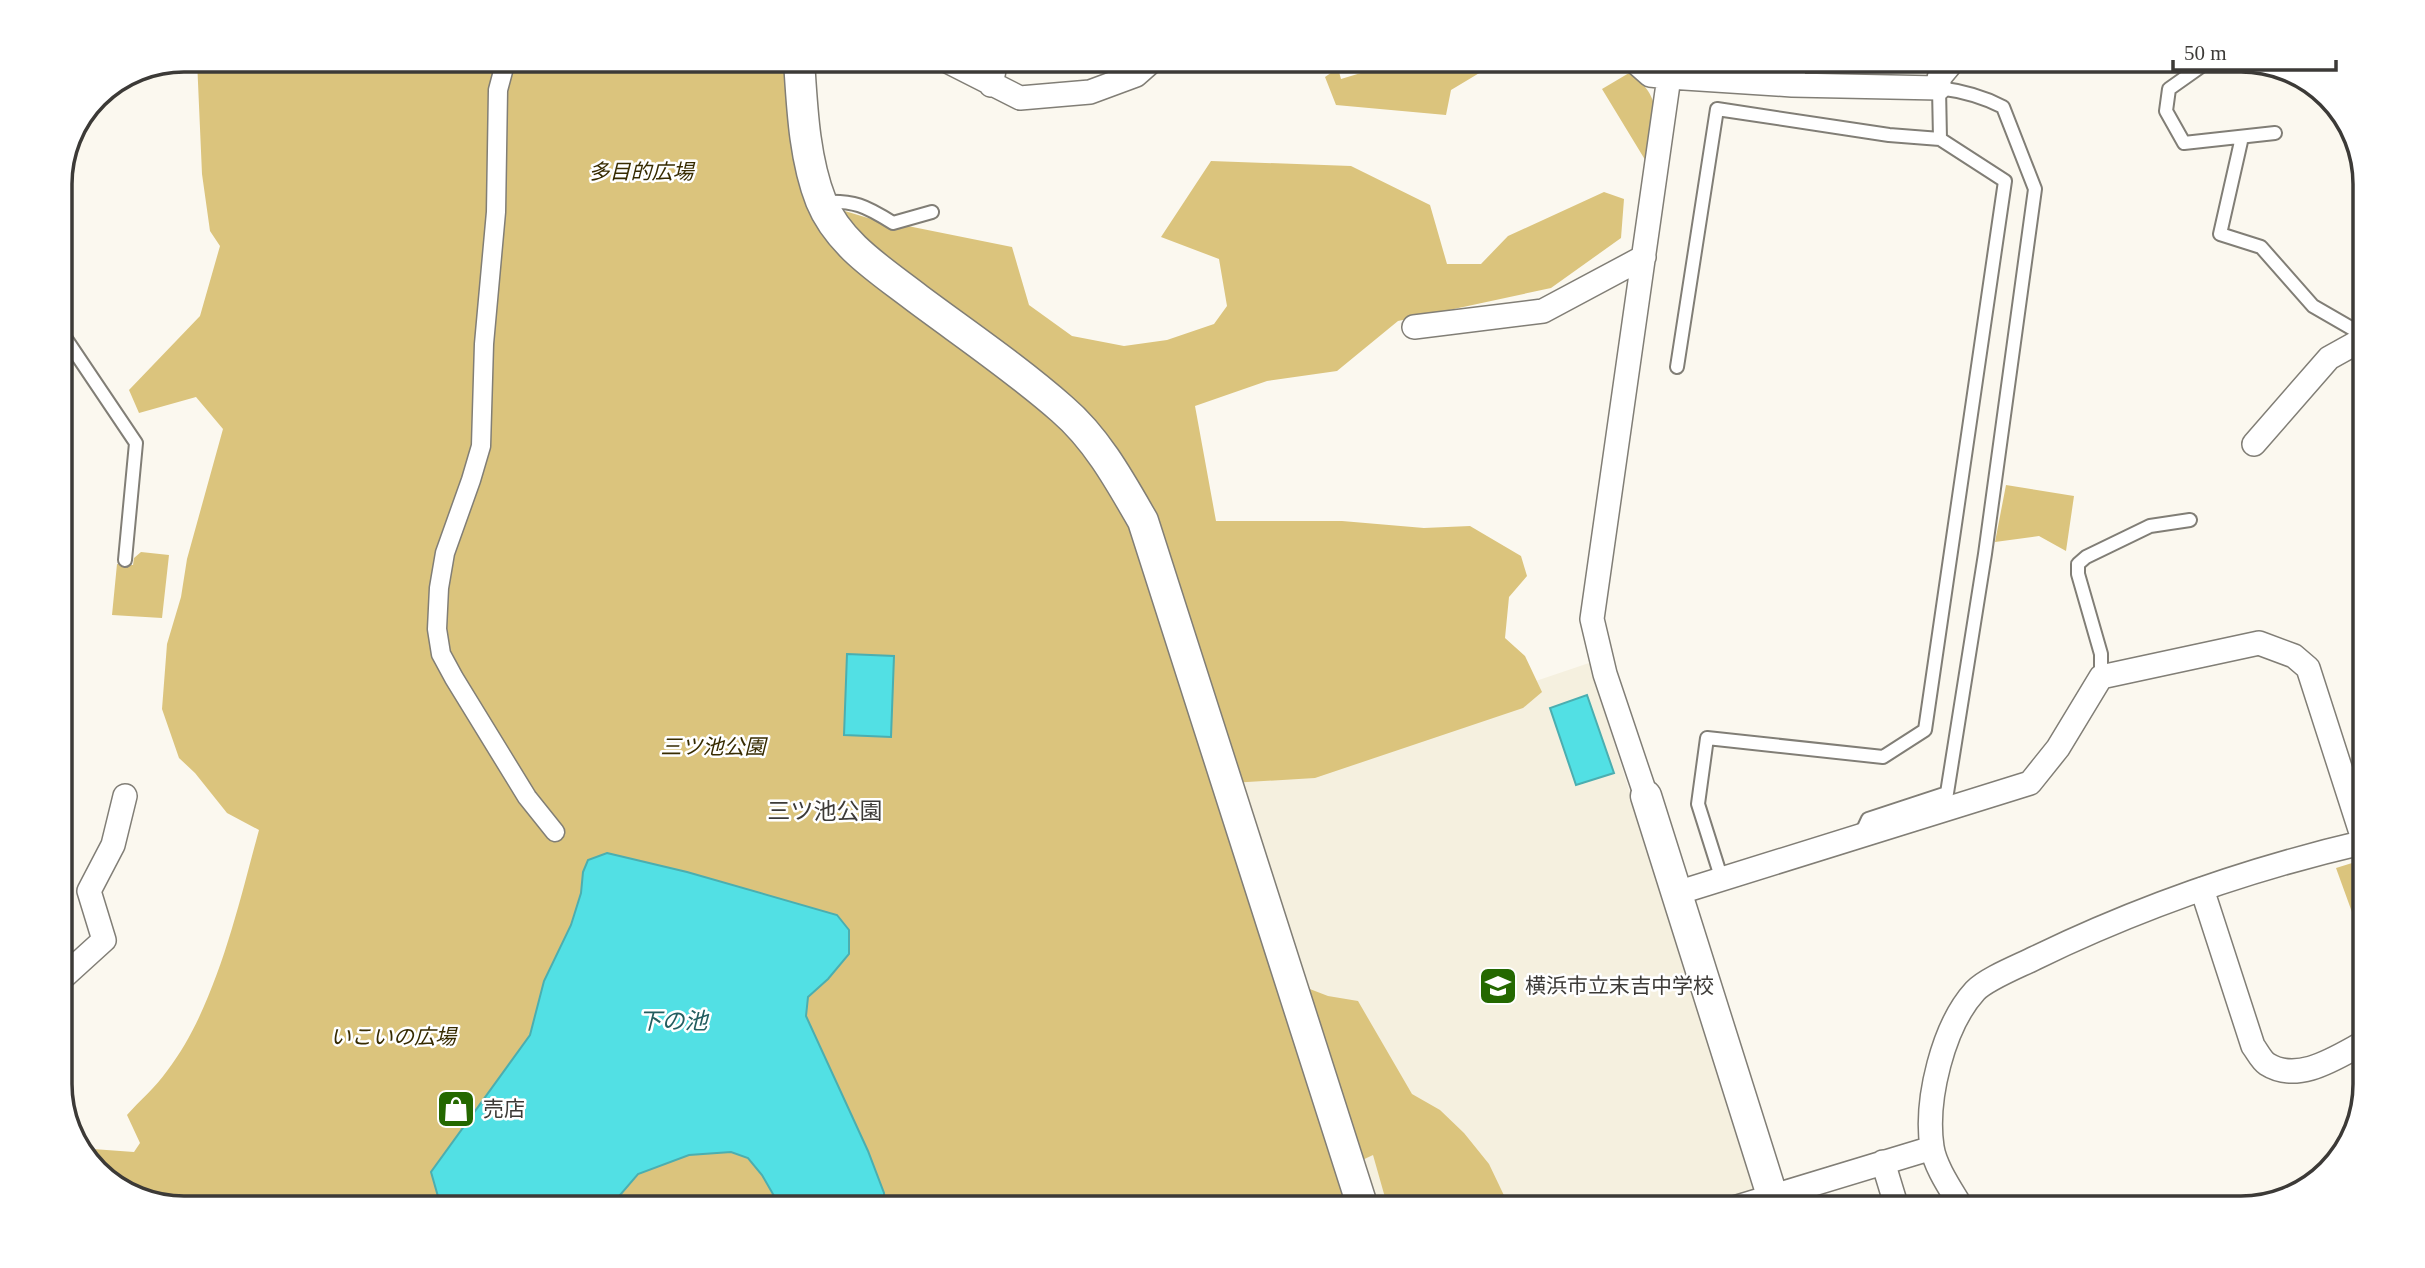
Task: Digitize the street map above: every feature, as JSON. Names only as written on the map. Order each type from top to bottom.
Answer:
[{"type":"street","points":[[503,72],[498,90],[496,212],[484,344],[481,446],[445,553],[439,588],[437,629],[442,654],[454,678],[527,797],[555,832]]},
{"type":"street","points":[[800,72],[809,156],[822,202],[853,247],[1063,410],[1105,457],[1143,521],[1359,1196]]},
{"type":"street","points":[[967,72],[1020,98],[1090,92],[1139,72]]},
{"type":"street","points":[[991,85],[994,72]]},
{"type":"street","points":[[1647,72],[1668,78],[1792,85],[1939,88],[1939,78],[1944,72]]},
{"type":"street","points":[[1792,85],[1794,72]]},
{"type":"street","points":[[1668,78],[1592,619],[1605,674],[1772,1196]]},
{"type":"street","points":[[1414,327],[1543,312],[1644,257]]},
{"type":"street","points":[[2254,444],[2329,358],[2353,344]]},
{"type":"street","points":[[1677,893],[2031,783],[2058,748],[2101,677],[2259,643],[2294,656],[2308,668],[2353,805]]},
{"type":"street","points":[[72,969],[104,940],[89,891],[113,845],[125,796]]},
{"type":"street","points":[[1956,1196],[1932,1148],[1932,1101],[1941,1057],[1961,1008],[1977,988],[2088,932],[2203,889],[2353,845]]},
{"type":"street","points":[[2203,889],[2253,1046],[2266,1063],[2291,1072],[2324,1063],[2353,1048]]},
{"type":"street","points":[[1791,1196],[1932,1148]]},
{"type":"street","points":[[1883,1163],[1893,1196]]},
{"type":"lane","points":[[2193,72],[2169,89],[2166,111],[2184,143],[2276,133]]},
{"type":"lane","points":[[1860,838],[1868,819],[1947,793],[1985,554],[2035,189],[2003,107],[1965,92],[1939,88],[1940,139]]},
{"type":"lane","points":[[1676,367],[1717,109],[1889,135],[1940,139],[2005,181],[1925,730],[1883,757],[1707,738],[1698,804],[1722,880]]},
{"type":"lane","points":[[2242,137],[2220,234],[2261,247],[2313,306],[2353,330]]},
{"type":"lane","points":[[822,202],[839,201],[868,206],[893,223],[932,212]]},
{"type":"lane","points":[[72,348],[136,443],[125,560]]},
{"type":"lane","points":[[2101,677],[2101,654],[2078,575],[2078,564],[2086,557],[2150,526],[2190,520]]},
{"type":"shaded area","name":"横浜市立末吉中学校","points":[[1589,663],[1755,1190],[1735,1196],[1372,1196],[1239,782]]},
{"type":"green space","name":"三ツ池公園","points":[[198,72],[790,72],[815,202],[868,218],[1012,247],[1029,305],[1072,336],[1124,346],[1167,340],[1214,324],[1227,306],[1219,259],[1161,237],[1211,161],[1351,166],[1430,205],[1447,264],[1481,264],[1508,236],[1604,192],[1624,199],[1621,238],[1551,288],[1398,321],[1337,371],[1267,381],[1195,406],[1216,521],[1342,521],[1424,528],[1470,526],[1521,556],[1527,576],[1509,597],[1505,638],[1525,656],[1542,692],[1523,708],[1315,778],[1214,784],[1276,976],[1328,996],[1358,1001],[1412,1094],[1440,1110],[1464,1133],[1489,1164],[1504,1196],[1385,1196],[1373,1155],[1341,1170],[1345,1196],[184,1196],[155,1192],[134,1185],[110,1168],[93,1149],[134,1152],[140,1143],[127,1115],[167,1071],[199,1017],[224,955],[259,830],[227,813],[195,773],[179,758],[162,709],[167,644],[223,429],[196,397],[139,413],[129,390],[200,316],[220,246],[210,231],[202,174]]},
{"type":"green space","points":[[1332,72],[1339,72],[1341,79],[1364,72],[1481,72],[1451,90],[1446,115],[1336,105],[1325,77]]},
{"type":"green space","points":[[1629,73],[1649,93],[1655,113],[1647,163],[1602,89]]},
{"type":"green space","points":[[2006,485],[2074,496],[2066,551],[2039,536],[1995,542]]},
{"type":"green space","points":[[141,552],[169,555],[162,618],[112,615],[117,564],[133,565],[134,558]]},
{"type":"green space","points":[[2353,863],[2353,915],[2336,868]]},
{"type":"water","points":[[847,654],[894,656],[891,737],[844,735]]},
{"type":"water","points":[[1587,695],[1614,773],[1576,785],[1550,708]]},
{"type":"water","name":"下の池","points":[[607,853],[687,872],[837,915],[849,930],[849,954],[808,997],[806,1016],[868,1151],[884,1196],[774,1196],[748,1158],[731,1152],[689,1155],[638,1174],[619,1196],[438,1196],[431,1172],[530,1035],[544,981],[571,925],[588,860]]},
{"type":"place","name":"横浜市立末吉中学校","points":[[1498,986]]},
{"type":"place","name":"売店","points":[[456,1109]]},
{"type":"district","name":"三ツ池公園","points":[[825,811]]},
{"type":"park label","name":"多目的広場","points":[[641,172]]},
{"type":"park label","name":"いこいの広場","points":[[393,1037]]}]
